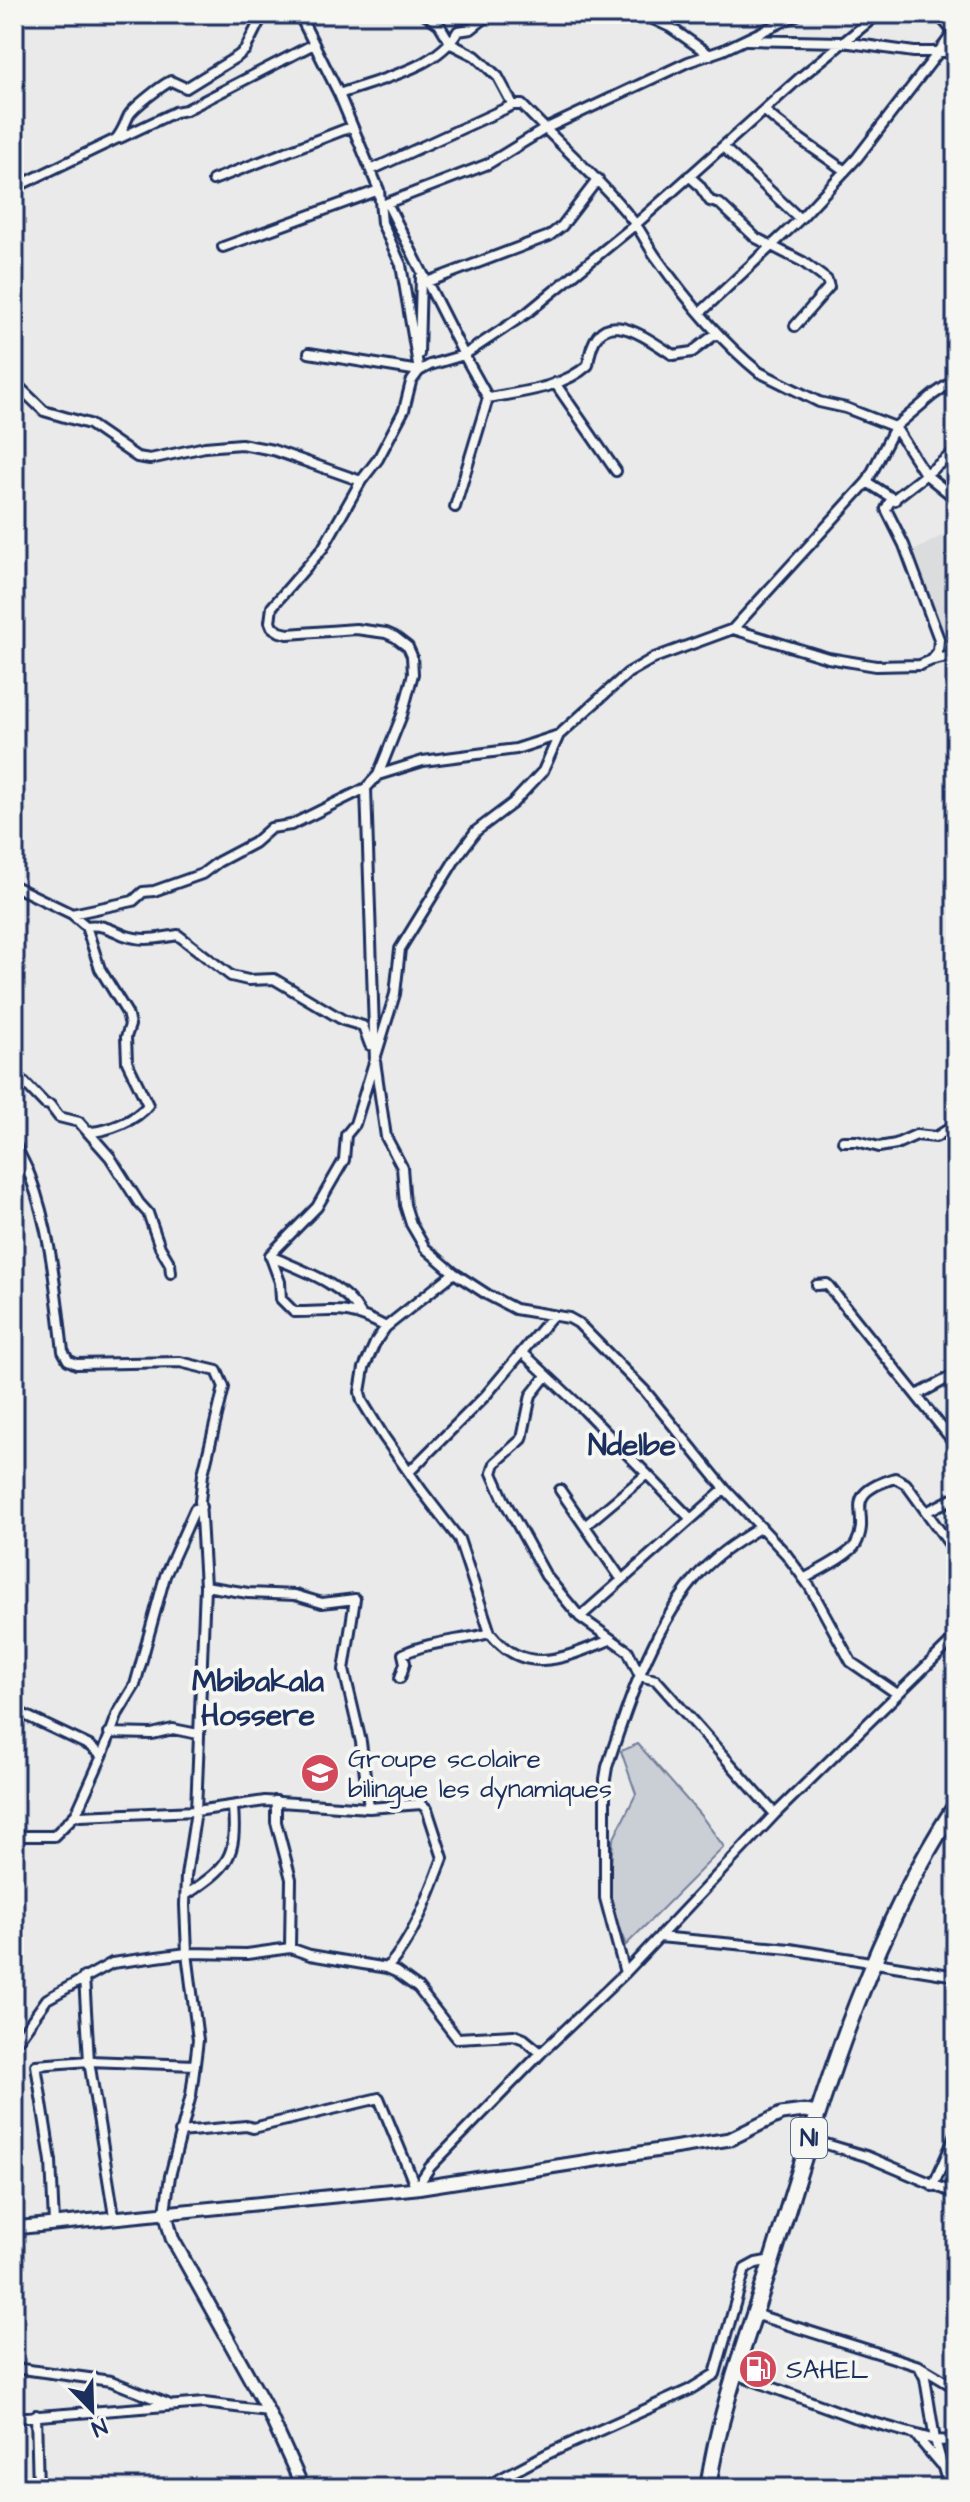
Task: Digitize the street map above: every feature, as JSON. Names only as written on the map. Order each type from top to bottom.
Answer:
[{"type":"highway","name":"N1","points":[[708,2488],[721,2424],[808,2139],[872,1963],[919,1868],[956,1805]]},
{"type":"street","points":[[116,139],[126,128],[130,112],[162,85],[171,81],[186,88],[238,56],[245,50],[263,14]]},
{"type":"street","points":[[299,14],[339,94],[379,190],[382,223],[401,265],[419,371]]},
{"type":"street","points":[[425,14],[439,24],[451,44],[475,56],[498,77],[513,105]]},
{"type":"street","points":[[339,94],[434,58],[451,44],[458,31],[471,29],[490,14]]},
{"type":"street","points":[[642,14],[670,27],[710,55]]},
{"type":"street","points":[[455,507],[488,398],[387,203],[488,164],[545,129],[799,14]]},
{"type":"street","points":[[72,914],[133,901],[143,892],[202,874],[254,843],[271,828],[291,825],[366,788],[378,775],[402,715],[413,674],[408,647],[386,633],[356,629],[288,634],[275,630],[270,622],[272,607],[323,548],[361,481],[378,459],[404,410],[411,382],[419,371],[464,355],[527,313],[636,224],[878,14]]},
{"type":"street","points":[[700,313],[800,219],[889,119],[923,76],[938,50],[955,34],[938,14]]},
{"type":"street","points":[[744,40],[843,42],[914,52],[956,52]]},
{"type":"street","points":[[14,188],[175,112],[186,110],[312,45]]},
{"type":"street","points":[[371,170],[513,105],[522,105],[598,179],[636,224],[655,256],[700,313],[759,372],[819,402],[846,408],[895,427],[925,474],[956,499]]},
{"type":"street","points":[[765,111],[791,135],[845,171]]},
{"type":"street","points":[[213,180],[351,127]]},
{"type":"street","points":[[723,147],[800,219]]},
{"type":"street","points":[[689,176],[710,201],[720,204],[756,238],[803,262],[829,283],[795,326]]},
{"type":"street","points":[[427,282],[549,236],[562,226],[598,179]]},
{"type":"street","points":[[223,247],[379,190]]},
{"type":"street","points":[[419,371],[423,283],[420,269]]},
{"type":"street","points":[[488,398],[555,383],[578,374],[588,365],[596,338],[609,329],[623,327],[637,331],[673,355],[692,352],[717,333]]},
{"type":"street","points":[[309,353],[419,371]]},
{"type":"street","points":[[378,775],[423,761],[516,749],[559,735],[628,673],[654,658],[733,629],[867,482],[895,427],[956,379]]},
{"type":"street","points":[[14,382],[44,411],[89,424],[137,457],[150,459],[205,447],[241,444],[273,450],[361,481]]},
{"type":"street","points":[[555,383],[616,471]]},
{"type":"street","points":[[932,660],[938,651],[939,639],[904,545],[886,509],[889,503],[956,451]]},
{"type":"street","points":[[867,482],[895,500]]},
{"type":"street","points":[[733,629],[828,658],[876,666],[920,665],[956,655]]},
{"type":"street","points":[[270,1255],[308,1217],[344,1160],[346,1135],[355,1124],[395,994],[400,949],[476,831],[513,803],[543,771],[559,735]]},
{"type":"street","points":[[366,788],[375,1061],[386,1137],[402,1167],[405,1205],[411,1224],[425,1248],[454,1273],[515,1309],[573,1319],[578,1323],[645,1391],[804,1579],[846,1656],[896,1693]]},
{"type":"street","points":[[14,886],[72,914],[86,926],[100,969],[127,1013],[130,1025],[126,1037],[127,1062],[148,1105],[142,1113],[129,1120],[88,1132]]},
{"type":"street","points":[[86,926],[100,925],[125,936],[143,939],[178,935],[231,976],[248,980],[274,979],[343,1020],[363,1026],[375,1061]]},
{"type":"street","points":[[14,1077],[50,1105],[59,1117],[79,1122],[110,1157],[148,1213],[171,1273]]},
{"type":"street","points":[[843,1141],[879,1147],[916,1135],[936,1137],[956,1124]]},
{"type":"street","points":[[14,1142],[30,1176],[40,1210],[63,1351],[68,1360],[76,1364],[180,1362],[217,1371],[224,1387],[203,1474],[201,1507],[205,1586],[196,1811],[186,1900],[187,1953],[198,2040],[191,2095],[170,2176],[165,2211],[172,2238],[268,2411],[303,2488]]},
{"type":"street","points":[[270,1255],[314,1276],[353,1300],[360,1313]]},
{"type":"street","points":[[270,1255],[280,1282],[281,1299],[294,1312],[328,1309],[360,1313],[386,1327]]},
{"type":"street","points":[[454,1273],[386,1327],[364,1368],[360,1392],[362,1401],[384,1437],[459,1539],[490,1633],[513,1654],[535,1661],[566,1657],[610,1640]]},
{"type":"street","points":[[817,1285],[827,1284],[956,1445]]},
{"type":"street","points":[[409,1472],[486,1395],[553,1315]]},
{"type":"street","points":[[522,1352],[691,1519]]},
{"type":"street","points":[[917,1395],[956,1374]]},
{"type":"street","points":[[546,1376],[531,1395],[522,1439],[495,1463],[492,1473],[510,1513],[546,1576],[580,1617],[628,1651],[640,1676]]},
{"type":"street","points":[[586,1525],[647,1474]]},
{"type":"street","points":[[804,1579],[851,1550],[858,1537],[863,1495],[880,1483],[895,1478],[901,1480],[956,1553]]},
{"type":"street","points":[[580,1617],[725,1489]]},
{"type":"street","points":[[560,1490],[622,1580]]},
{"type":"street","points":[[926,1512],[956,1497]]},
{"type":"street","points":[[14,1836],[54,1836],[76,1814],[109,1733],[135,1685],[165,1576],[190,1519],[196,1508],[201,1507]]},
{"type":"street","points":[[625,1973],[605,1898],[605,1779],[619,1732],[640,1676],[692,1581],[725,1551],[761,1527]]},
{"type":"street","points":[[205,1586],[248,1593],[295,1595],[322,1603],[355,1599],[344,1670],[361,1742],[369,1808]]},
{"type":"street","points":[[400,1678],[405,1663],[403,1654],[421,1645],[462,1641],[490,1633]]},
{"type":"street","points":[[416,2188],[430,2167],[541,2053],[625,1973],[775,1814],[956,1637]]},
{"type":"street","points":[[640,1676],[656,1680],[775,1814]]},
{"type":"street","points":[[14,1710],[90,1746],[102,1756]]},
{"type":"street","points":[[109,1733],[152,1734],[173,1729],[198,1734]]},
{"type":"street","points":[[276,1801],[276,1822],[291,1879],[290,1948]]},
{"type":"street","points":[[76,1814],[196,1811],[276,1801],[369,1808],[421,1804],[425,1806],[443,1858],[398,1955],[387,1968]]},
{"type":"street","points":[[186,1900],[229,1858],[235,1835],[233,1807]]},
{"type":"street","points":[[659,1937],[790,1949],[956,1976]]},
{"type":"street","points":[[14,2045],[47,1999],[84,1977],[125,1960],[187,1953],[247,1954],[290,1948],[310,1955],[387,1968],[418,1988],[457,2038],[514,2035],[541,2053]]},
{"type":"street","points":[[398,1955],[403,1976]]},
{"type":"street","points":[[84,1977],[89,2061],[114,2216]]},
{"type":"street","points":[[54,2223],[51,2161],[35,2067],[43,2063],[89,2061],[195,2065]]},
{"type":"street","points":[[180,2132],[253,2128],[379,2098],[416,2188]]},
{"type":"street","points":[[14,2228],[416,2188],[719,2141],[781,2114],[818,2113]]},
{"type":"street","points":[[933,2186],[956,2134]]},
{"type":"street","points":[[808,2139],[866,2156],[956,2194]]},
{"type":"street","points":[[483,2488],[559,2448],[689,2390],[715,2374],[745,2269],[772,2260]]},
{"type":"street","points":[[754,2314],[919,2366],[956,2388]]},
{"type":"street","points":[[919,2366],[925,2378],[935,2440],[949,2488]]},
{"type":"street","points":[[14,2368],[111,2381],[171,2405]]},
{"type":"street","points":[[736,2374],[853,2417],[935,2440],[956,2441]]},
{"type":"street","points":[[14,2418],[204,2403],[268,2411]]},
{"type":"street","points":[[36,2415],[38,2488]]},
{"type":"street","points":[[915,2435],[943,2468]]},
{"type":"shaded area","points":[[956,528],[956,651],[951,653],[912,552]]},
{"type":"shaded area","points":[[638,1744],[724,1847],[626,1945],[608,1903],[613,1840],[636,1794],[621,1751]]},
{"type":"place","name":"Groupe scolaire bilingue les dynamiques","points":[[320,1773]]},
{"type":"place","name":"SAHEL","points":[[758,2369]]},
{"type":"district","name":"Ndelbe","points":[[632,1445]]},
{"type":"district","name":"Mbibakala Hossere","points":[[258,1698]]}]
